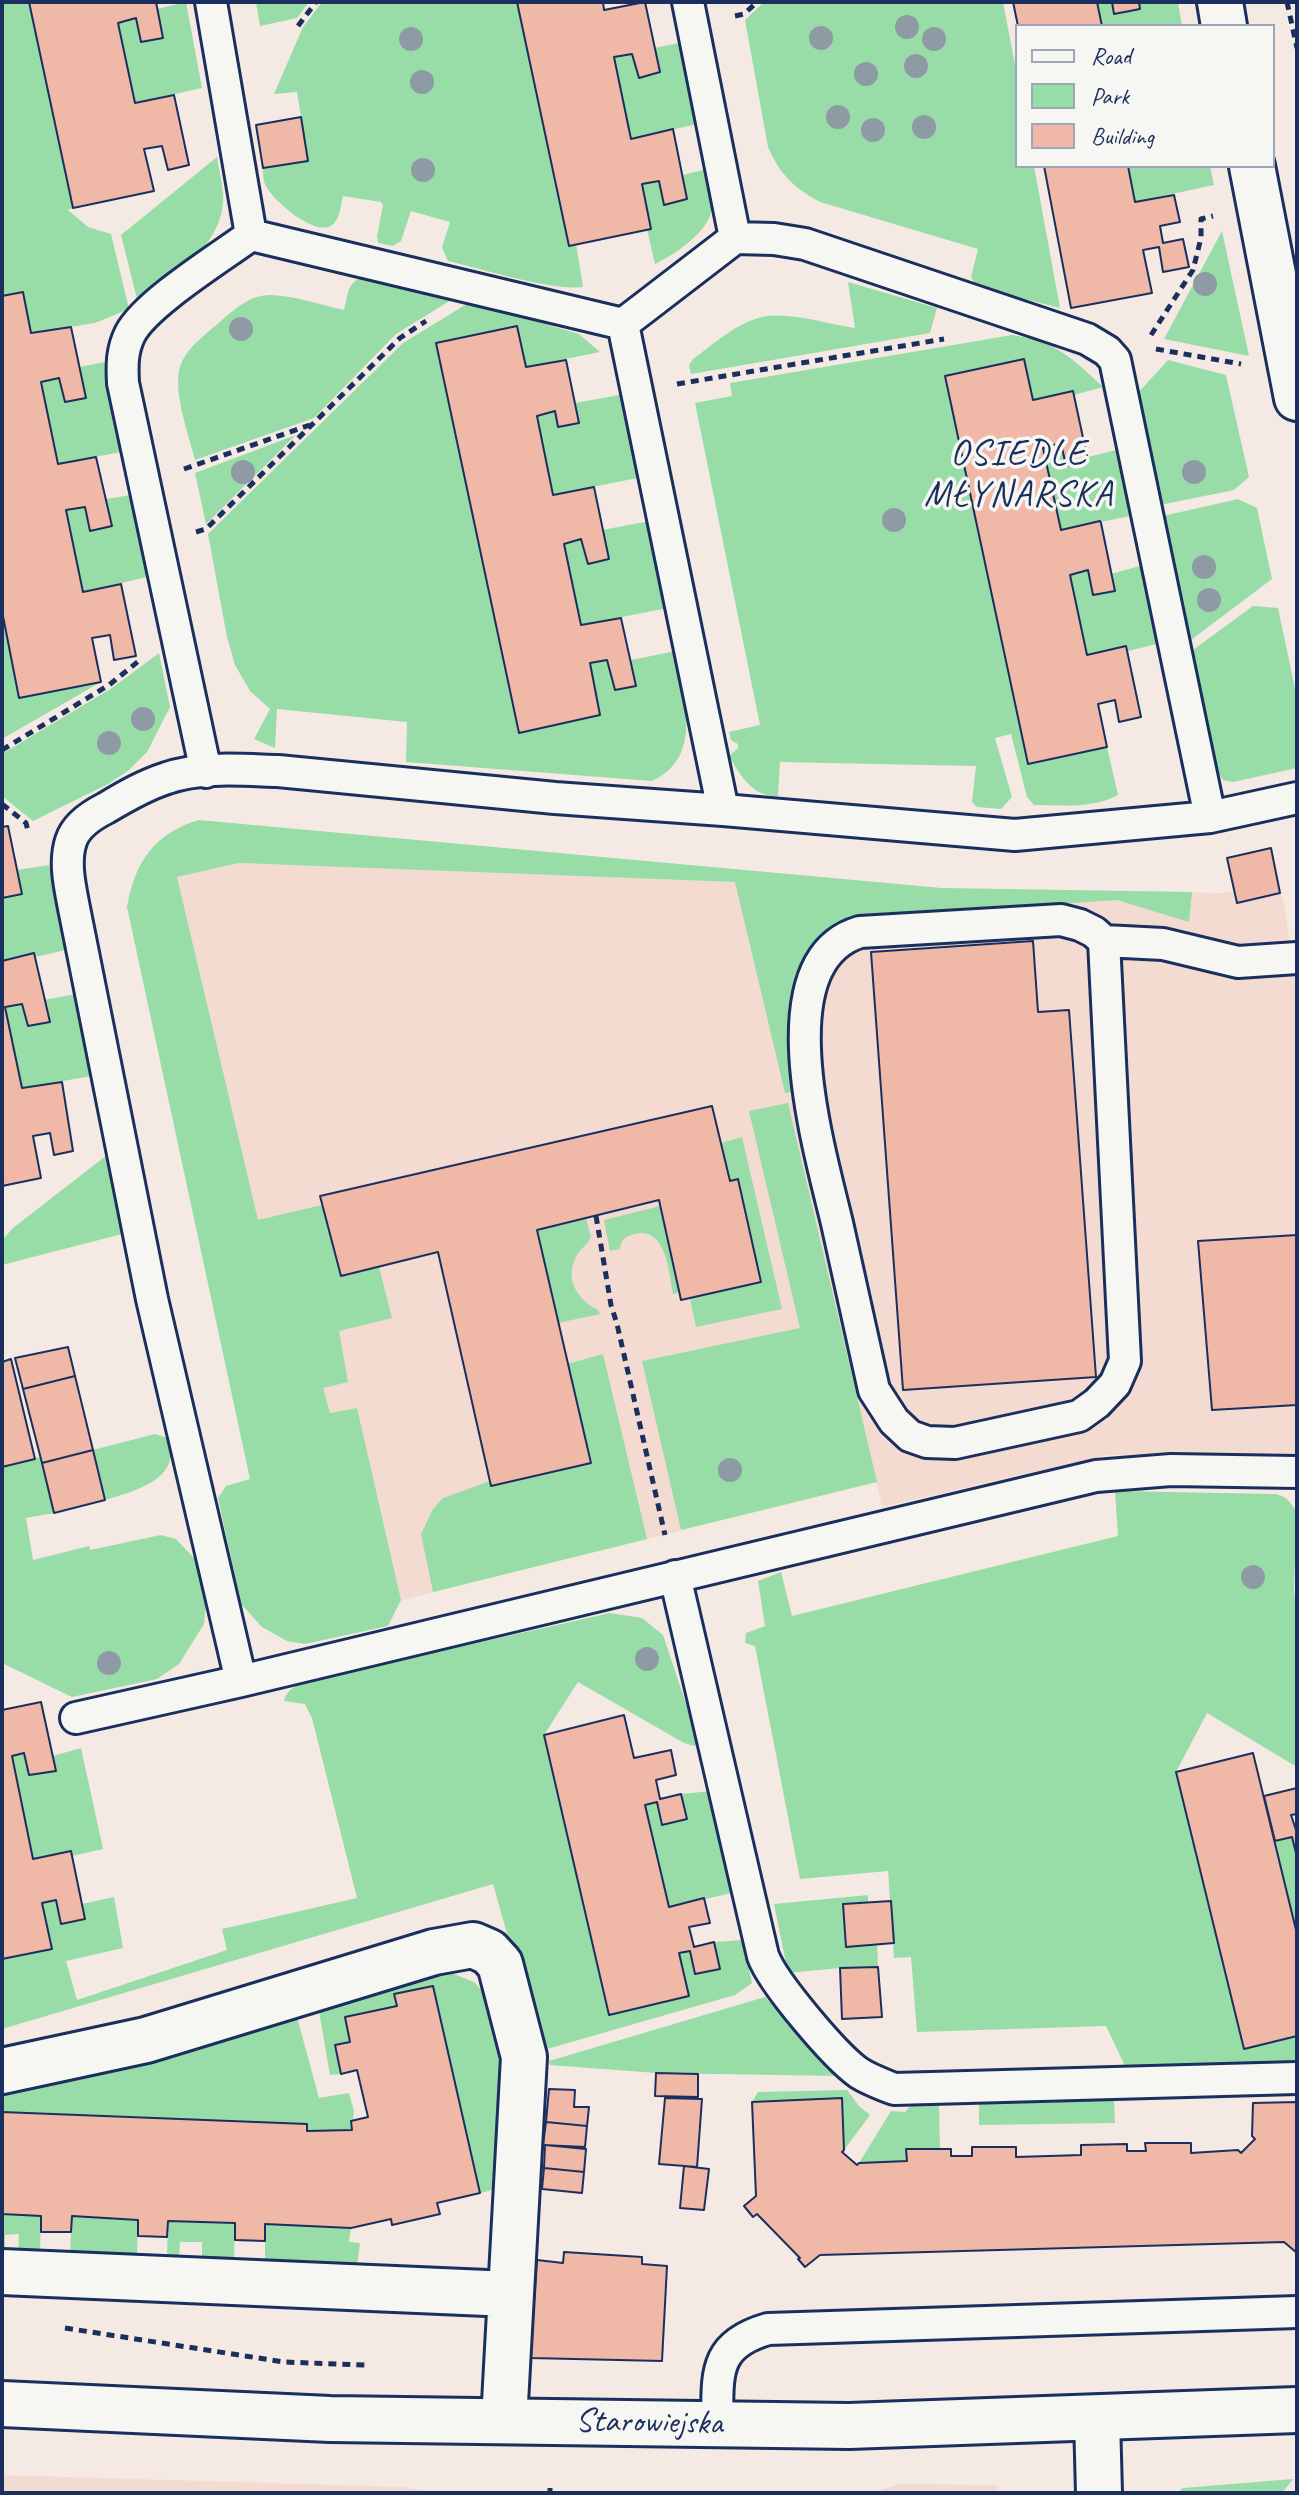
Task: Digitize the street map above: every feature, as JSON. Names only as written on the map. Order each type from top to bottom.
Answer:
[{"type":"street","points":[[1220,2],[1224,24]]},
{"type":"street","points":[[1252,168],[1297,398]]},
{"type":"street","points":[[2,2071],[146,2040],[434,1952],[473,1945],[489,1952],[500,1964],[524,2057],[504,2421]]},
{"type":"street","points":[[2,2272],[510,2294]]},
{"type":"street","name":"Starowiejska","points":[[2,2404],[330,2419],[849,2426],[1297,2410]]},
{"type":"street","points":[[1097,2419],[1099,2493]]},
{"type":"lane","points":[[211,2],[251,235]]},
{"type":"lane","points":[[688,2],[735,238]]},
{"type":"lane","points":[[251,235],[623,324]]},
{"type":"lane","points":[[206,772],[123,383],[124,350],[131,332],[145,314],[251,235]]},
{"type":"lane","points":[[623,324],[735,238],[774,239],[805,244],[1087,339],[1107,351],[1115,360],[1210,817]]},
{"type":"lane","points":[[623,324],[723,810]]},
{"type":"lane","points":[[241,1681],[152,1299],[68,872],[71,840],[77,828],[143,787],[171,776],[206,772],[278,771],[555,798],[1015,835],[1210,817],[1297,798]]},
{"type":"lane","points":[[1104,941],[1125,1361],[1115,1384],[1079,1416],[955,1443],[927,1442],[910,1436],[894,1421],[874,1390],[810,1105],[804,1049],[806,1014],[812,981],[833,947],[847,936],[860,932],[1061,920],[1080,925],[1104,941],[1163,944],[1238,962],[1297,958]]},
{"type":"lane","points":[[76,1718],[1096,1476],[1171,1470],[1297,1472]]},
{"type":"lane","points":[[675,1576],[763,1956],[775,1978],[825,2039],[857,2072],[894,2089],[1297,2078]]},
{"type":"lane","points":[[717,2425],[718,2377],[726,2354],[738,2341],[768,2329],[1297,2312]]},
{"type":"path","points":[[298,26],[316,2]]},
{"type":"path","points":[[1287,2],[1297,48]]},
{"type":"path","points":[[1226,213],[1201,219],[1201,238],[1193,270],[1144,346],[1245,365]]},
{"type":"path","points":[[157,543],[206,529],[400,338],[476,289]]},
{"type":"path","points":[[637,391],[956,337],[1008,313]]},
{"type":"path","points":[[143,478],[195,466],[311,425]]},
{"type":"path","points":[[2,750],[109,685],[176,633]]},
{"type":"path","points":[[596,1216],[611,1305],[675,1576]]},
{"type":"path","points":[[54,2326],[284,2362],[379,2366]]},
{"type":"shaded area","points":[[239,863],[735,882],[733,869],[941,888],[1235,891],[1238,903],[1280,893],[1284,902],[1297,993],[1297,1455],[1107,1455],[882,1507],[876,1482],[350,1613],[177,877]]},
{"type":"shaded area","points":[[2,2475],[403,2487],[440,2493],[2,2493]]},
{"type":"shaded area","points":[[900,2484],[997,2485],[997,2493],[870,2493]]},
{"type":"green space","points":[[2,2],[29,2],[73,208],[68,210],[88,227],[111,234],[129,309],[95,323],[31,333],[23,292],[2,296]]},
{"type":"green space","points":[[186,2],[202,88],[135,103],[118,23],[136,18],[141,42],[163,38],[157,9]]},
{"type":"green space","points":[[256,2],[309,2],[297,18],[260,26]]},
{"type":"green space","points":[[322,2],[517,2],[569,245],[576,244],[583,287],[535,283],[448,261],[442,247],[450,222],[411,211],[401,241],[393,246],[378,243],[381,202],[343,196],[337,219],[325,228],[296,216],[270,193],[263,177],[263,168],[308,161],[297,92],[274,94],[303,27]]},
{"type":"green space","points":[[764,2],[1003,2],[1015,65],[1015,168],[1034,168],[1060,308],[977,287],[971,277],[978,249],[820,202],[803,192],[777,165],[768,147],[745,20]]},
{"type":"green space","points":[[1097,2],[1112,2],[1115,14],[1140,9],[1139,2],[1178,2],[1182,24],[1102,24]]},
{"type":"green space","points":[[679,43],[697,124],[631,139],[614,57],[632,54],[639,77],[659,72],[654,48]]},
{"type":"green space","points":[[217,157],[223,194],[222,212],[216,229],[194,258],[138,303],[121,235]]},
{"type":"green space","points":[[1128,168],[1210,168],[1214,185],[1135,202]]},
{"type":"green space","points":[[707,169],[712,202],[708,221],[688,243],[655,264],[642,184],[659,181],[665,205],[687,199],[683,175]]},
{"type":"green space","points":[[1222,231],[1249,356],[1164,339]]},
{"type":"green space","points":[[363,277],[453,299],[396,334],[314,418],[195,460],[178,386],[181,364],[194,345],[234,310],[257,297],[289,297],[344,310],[351,286]]},
{"type":"green space","points":[[848,282],[937,308],[930,333],[691,374],[689,365],[693,359],[734,329],[762,317],[795,317],[855,328]]},
{"type":"green space","points":[[470,302],[579,334],[600,352],[526,367],[517,326],[436,343],[519,732],[600,715],[590,663],[607,660],[615,690],[636,686],[631,660],[676,651],[686,705],[685,741],[679,757],[668,771],[652,781],[406,762],[407,722],[277,709],[275,748],[254,739],[270,709],[250,691],[235,665],[208,534],[403,343]]},
{"type":"green space","points":[[1012,335],[1041,342],[1062,352],[1103,387],[1074,395],[1073,391],[1033,400],[1024,359],[1028,764],[1107,747],[1118,795],[1087,804],[1034,805],[1027,797],[1011,734],[995,738],[1012,797],[1001,809],[977,807],[972,802],[976,766],[780,762],[778,796],[761,793],[748,784],[729,756],[738,744],[731,740],[729,732],[760,725],[695,403],[732,396],[730,383]]},
{"type":"green space","points":[[1168,360],[1226,375],[1249,477],[1234,490],[1160,505],[1138,393]]},
{"type":"green space","points":[[105,362],[121,452],[58,464],[41,382],[59,378],[65,402],[85,398],[79,367]]},
{"type":"green space","points":[[625,394],[642,477],[553,495],[537,416],[555,411],[558,427],[579,423],[575,403]]},
{"type":"green space","points":[[296,435],[206,524],[195,473]]},
{"type":"green space","points":[[1061,443],[1066,466],[1116,450],[1130,516],[1061,530],[1043,448]]},
{"type":"green space","points":[[131,495],[147,577],[83,592],[66,510],[85,507],[90,531],[111,526],[106,499]]},
{"type":"green space","points":[[1238,499],[1257,508],[1272,579],[1191,640],[1163,516]]},
{"type":"green space","points":[[650,521],[668,608],[581,625],[564,544],[581,539],[588,564],[608,559],[602,530]]},
{"type":"green space","points":[[1140,566],[1157,644],[1128,651],[1126,646],[1087,655],[1070,575],[1088,570],[1093,595],[1115,591],[1111,574]]},
{"type":"green space","points":[[1253,606],[1278,608],[1297,698],[1297,768],[1233,782],[1223,780],[1219,774],[1193,650]]},
{"type":"green space","points":[[2,611],[19,698],[101,682],[2,739]]},
{"type":"green space","points":[[159,653],[170,707],[147,752],[129,770],[108,784],[33,821],[2,796],[2,754],[112,688]]},
{"type":"green space","points":[[199,820],[941,888],[1192,892],[1189,922],[1117,900],[863,917],[837,926],[811,951],[796,981],[789,1041],[792,1092],[785,1093],[735,882],[239,863],[177,877],[258,1220],[322,1205],[341,1276],[379,1267],[392,1318],[339,1331],[348,1382],[323,1388],[330,1413],[357,1408],[401,1600],[388,1626],[305,1644],[287,1641],[262,1627],[241,1604],[218,1498],[226,1486],[250,1479],[127,907],[135,876],[150,851],[170,833]]},
{"type":"green space","points":[[49,865],[66,950],[35,957],[34,953],[2,961],[2,898],[17,870]]},
{"type":"green space","points":[[76,994],[92,1076],[22,1088],[5,1007]]},
{"type":"green space","points":[[788,1103],[877,1482],[681,1530],[642,1361],[800,1328],[749,1111]]},
{"type":"green space","points":[[742,1137],[782,1309],[696,1327],[690,1298],[761,1282],[738,1180],[730,1181],[721,1143]]},
{"type":"green space","points":[[107,1155],[120,1208],[122,1234],[2,1265],[2,1240],[13,1228]]},
{"type":"green space","points":[[660,1206],[679,1292],[673,1294],[667,1262],[659,1242],[643,1233],[631,1235],[623,1240],[620,1249],[610,1251],[604,1220]]},
{"type":"green space","points":[[586,1219],[591,1237],[574,1261],[572,1278],[583,1300],[600,1314],[558,1323],[537,1230]]},
{"type":"green space","points":[[603,1354],[647,1539],[433,1592],[421,1534],[433,1509],[443,1498],[490,1481],[567,1364]]},
{"type":"green space","points":[[155,1434],[168,1438],[171,1452],[169,1464],[162,1474],[142,1488],[105,1500],[93,1450]]},
{"type":"green space","points":[[40,1457],[54,1513],[26,1518],[33,1560],[89,1546],[90,1550],[161,1535],[176,1539],[195,1559],[207,1593],[204,1624],[179,1664],[157,1679],[72,1697],[2,1663],[2,1467]]},
{"type":"green space","points":[[1115,1491],[1276,1494],[1286,1498],[1297,1511],[1294,1587],[1297,1622],[1297,1767],[1207,1713],[1176,1772],[1245,2049],[1297,2036],[1297,2065],[1126,2068],[1106,2026],[917,2032],[911,1957],[894,1958],[888,1871],[800,1879],[755,1646],[745,1643],[746,1633],[765,1626],[758,1581],[781,1572],[792,1616],[1118,1536]]},
{"type":"green space","points":[[610,1613],[642,1618],[663,1635],[699,1743],[694,1746],[684,1743],[578,1682],[544,1735],[609,2014],[689,1996],[679,1953],[690,1951],[696,1974],[714,1942],[743,1940],[752,1983],[735,1995],[540,2051],[493,1884],[2,2029],[2,1959],[52,1948],[42,1903],[56,1900],[61,1923],[82,1904],[114,1897],[123,1948],[66,1961],[77,2000],[227,1950],[222,1929],[357,1898],[312,1718],[305,1704],[284,1701],[290,1690],[326,1677]]},
{"type":"green space","points":[[81,1748],[103,1849],[72,1856],[70,1851],[33,1859],[12,1756],[24,1753],[30,1775],[55,1771],[53,1756]]},
{"type":"green space","points":[[711,1791],[732,1893],[669,1907],[645,1805],[657,1802],[663,1825],[686,1819],[681,1794]]},
{"type":"green space","points":[[1292,1837],[1297,1857],[1297,1934],[1275,1842]]},
{"type":"green space","points":[[868,1895],[868,1902],[843,1905],[846,1947],[877,1944],[878,1967],[788,1973],[774,1904]]},
{"type":"green space","points":[[445,1974],[474,1982],[489,1998],[506,2055],[500,2188],[480,2193],[433,1986],[394,1994],[397,2006],[350,2042],[335,2045],[341,2074],[330,2075],[319,2011]]},
{"type":"green space","points":[[765,1997],[839,2076],[656,2073],[550,2065],[549,2061]]},
{"type":"green space","points":[[297,2017],[319,2098],[349,2093],[354,2111],[352,2130],[307,2131],[306,2124],[2,2112],[2,2084],[160,2056]]},
{"type":"green space","points":[[847,2090],[870,2115],[844,2150],[842,2098],[752,2102],[758,2092]]},
{"type":"green space","points":[[1114,2099],[1115,2123],[979,2125],[979,2101]]},
{"type":"green space","points":[[913,2103],[939,2104],[940,2149],[906,2150],[907,2161],[859,2163],[891,2111],[905,2112]]},
{"type":"green space","points":[[2,2214],[41,2216],[40,2254],[18,2252],[19,2234],[5,2235],[5,2251],[2,2251]]},
{"type":"green space","points":[[72,2216],[138,2220],[137,2256],[70,2253]]},
{"type":"green space","points":[[168,2221],[235,2223],[234,2260],[202,2260],[202,2242],[180,2242],[179,2258],[167,2257]]},
{"type":"green space","points":[[265,2224],[351,2228],[349,2242],[360,2243],[357,2267],[265,2262]]},
{"type":"green space","points":[[1293,2479],[1282,2493],[1177,2493],[1183,2488]]},
{"type":"building","points":[[29,2],[156,2],[163,38],[141,42],[136,18],[118,23],[135,103],[174,95],[189,165],[168,170],[162,146],[144,149],[154,191],[73,208]]},
{"type":"building","points":[[517,2],[603,2],[604,10],[645,2],[660,72],[639,78],[632,54],[614,57],[631,139],[673,129],[687,199],[664,205],[659,181],[642,184],[651,229],[569,246]]},
{"type":"building","points":[[1013,2],[1097,2],[1102,24],[1018,24]]},
{"type":"building","points":[[1112,2],[1139,2],[1140,9],[1114,14]]},
{"type":"building","points":[[301,117],[308,161],[263,168],[256,125]]},
{"type":"building","points":[[1044,168],[1128,168],[1135,202],[1174,195],[1180,222],[1160,226],[1163,243],[1183,239],[1189,267],[1163,272],[1159,247],[1143,250],[1152,293],[1071,308]]},
{"type":"building","points":[[23,292],[31,333],[71,327],[86,398],[65,402],[59,378],[41,382],[58,464],[96,457],[112,526],[90,531],[85,507],[66,510],[83,592],[121,584],[136,656],[114,660],[110,635],[92,638],[101,682],[19,698],[2,611],[2,296]]},
{"type":"building","points":[[517,326],[526,367],[566,360],[579,423],[558,427],[555,411],[537,416],[553,495],[594,487],[609,559],[588,564],[581,539],[564,544],[581,625],[621,618],[636,686],[615,690],[607,660],[590,663],[600,715],[519,733],[436,343]]},
{"type":"building","points":[[1024,359],[1033,400],[1073,391],[1088,461],[1066,466],[1061,443],[1043,448],[1061,530],[1101,523],[1115,591],[1093,595],[1088,570],[1070,575],[1087,655],[1126,646],[1141,717],[1119,722],[1115,700],[1098,704],[1107,747],[1028,764],[945,376]]},
{"type":"building","points":[[8,826],[22,894],[2,898],[2,827]]},
{"type":"building","points":[[1271,848],[1280,893],[1237,903],[1227,858]]},
{"type":"building","points":[[1033,941],[1038,1012],[1069,1010],[1096,1377],[903,1390],[871,952]]},
{"type":"building","points":[[34,953],[50,1022],[28,1026],[22,1004],[5,1007],[22,1088],[62,1082],[73,1151],[54,1155],[50,1133],[33,1136],[41,1178],[2,1186],[2,961]]},
{"type":"building","points":[[712,1106],[730,1181],[738,1179],[761,1282],[681,1300],[659,1200],[537,1230],[591,1463],[491,1486],[438,1252],[341,1276],[320,1196]]},
{"type":"building","points":[[1297,1235],[1297,1405],[1212,1410],[1198,1241]]},
{"type":"building","points":[[68,1347],[75,1376],[23,1389],[15,1358]]},
{"type":"building","points":[[11,1359],[35,1459],[2,1467],[2,1362]]},
{"type":"building","points":[[75,1376],[93,1450],[42,1463],[23,1389]]},
{"type":"building","points":[[93,1450],[105,1500],[54,1513],[42,1463]]},
{"type":"building","points":[[41,1702],[56,1771],[29,1775],[24,1753],[12,1756],[33,1859],[71,1851],[85,1919],[61,1924],[56,1900],[42,1903],[52,1949],[2,1959],[2,1710]]},
{"type":"building","points":[[624,1715],[634,1758],[671,1750],[676,1775],[656,1780],[660,1799],[681,1794],[687,1819],[662,1825],[657,1802],[645,1805],[669,1907],[704,1898],[710,1923],[689,1927],[694,1947],[714,1942],[720,1969],[695,1974],[690,1951],[679,1953],[689,1996],[609,2015],[544,1735]]},
{"type":"building","points":[[1253,1753],[1297,1934],[1297,2036],[1244,2049],[1176,1772]]},
{"type":"building","points":[[1297,1788],[1297,1814],[1291,1815],[1297,1833],[1297,1857],[1292,1837],[1275,1841],[1264,1796]]},
{"type":"building","points":[[891,1901],[894,1943],[846,1947],[843,1904]]},
{"type":"building","points":[[878,1967],[882,2017],[842,2019],[840,1968]]},
{"type":"building","points":[[433,1986],[480,2193],[437,2203],[440,2214],[392,2225],[391,2219],[351,2228],[265,2224],[265,2241],[235,2240],[235,2223],[168,2221],[167,2237],[138,2236],[138,2220],[72,2216],[71,2232],[41,2232],[41,2216],[2,2214],[2,2112],[307,2124],[307,2131],[352,2130],[351,2121],[368,2117],[357,2070],[341,2074],[335,2045],[350,2042],[345,2017],[397,2006],[394,1994]]},
{"type":"building","points":[[656,2073],[698,2074],[698,2097],[655,2096]]},
{"type":"building","points":[[549,2089],[575,2090],[574,2107],[589,2107],[587,2126],[546,2122]]},
{"type":"building","points":[[665,2098],[702,2099],[697,2167],[659,2164]]},
{"type":"building","points":[[842,2098],[842,2152],[857,2165],[907,2161],[906,2149],[951,2149],[951,2156],[972,2156],[972,2147],[1016,2147],[1016,2157],[1081,2155],[1081,2145],[1127,2144],[1127,2151],[1146,2151],[1145,2143],[1191,2143],[1191,2153],[1238,2150],[1241,2153],[1255,2139],[1252,2136],[1253,2103],[1297,2102],[1297,2253],[1284,2242],[820,2255],[805,2267],[757,2214],[753,2217],[744,2206],[756,2196],[752,2102]]},
{"type":"building","points":[[546,2122],[587,2126],[585,2147],[543,2145]]},
{"type":"building","points":[[545,2145],[586,2149],[584,2172],[544,2168]]},
{"type":"building","points":[[684,2166],[709,2169],[704,2210],[680,2208]]},
{"type":"building","points":[[544,2168],[584,2172],[582,2193],[542,2189]]},
{"type":"building","points":[[564,2252],[642,2257],[642,2264],[667,2266],[662,2361],[530,2358],[537,2260],[563,2263]]},
{"type":"district","name":"OSIEDLE MŁYNARSKA","points":[[1019,476]]}]
